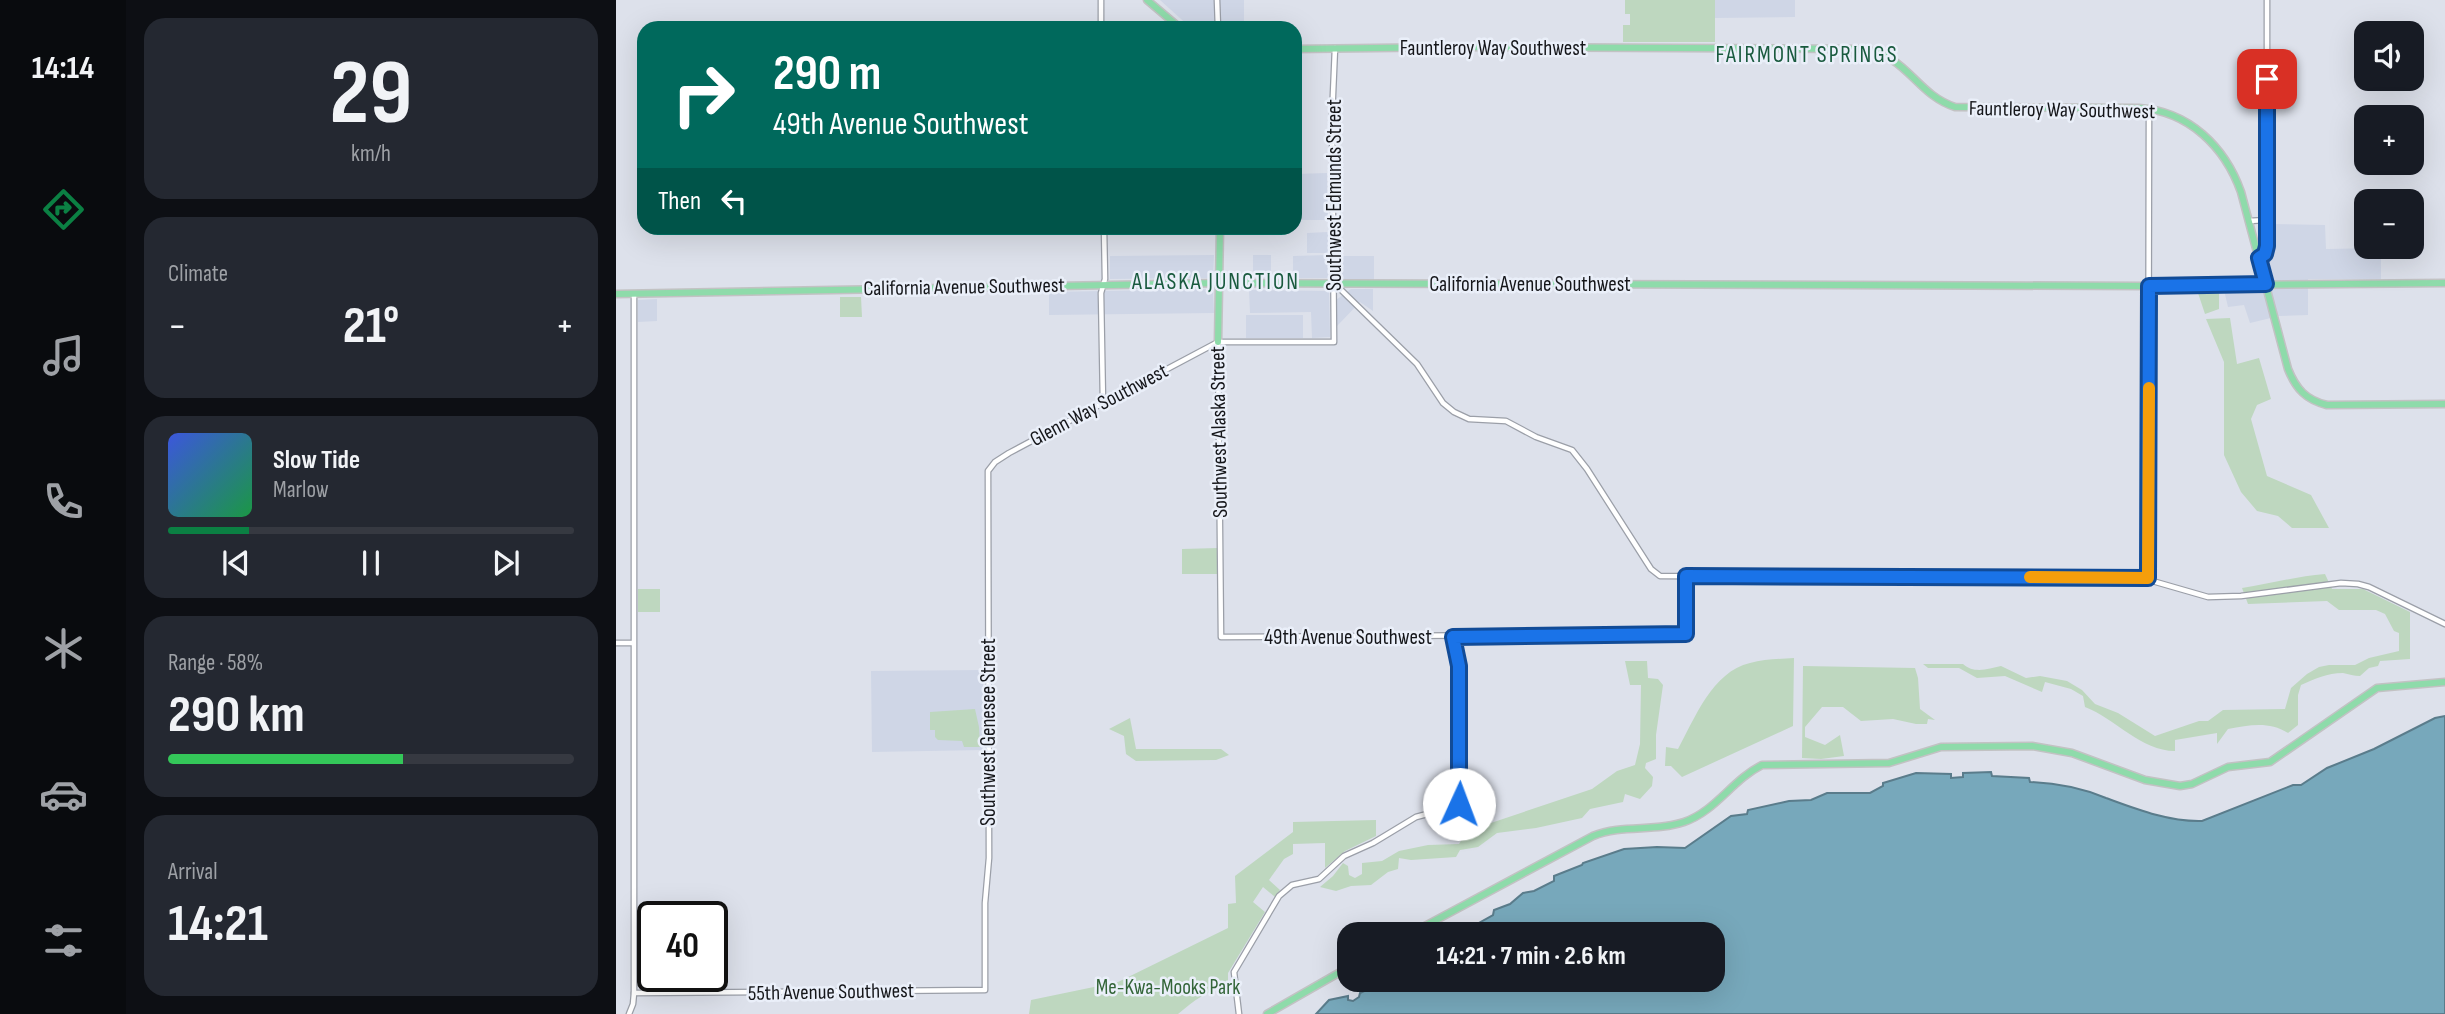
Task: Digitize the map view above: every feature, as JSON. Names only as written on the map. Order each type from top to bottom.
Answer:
[{"type":"main road","points":[[1147,0],[1172,21]]},
{"type":"main road","name":"Fauntleroy Way Southwest","points":[[1302,49],[1860,49],[1887,55],[1935,97],[1955,107],[2150,108],[2168,112],[2212,142],[2230,164],[2241,192],[2288,369],[2296,386],[2316,402],[2334,406],[2445,404]]},
{"type":"main road","name":"Southwest Alaska Street","points":[[1218,342],[1220,235]]},
{"type":"main road","name":"California Avenue Southwest","points":[[616,294],[1219,283],[2149,286],[2445,283]]},
{"type":"main road","points":[[1432,922],[1593,836],[1676,824],[1698,816],[1720,801],[1743,775],[1762,765],[1889,763],[1945,747],[2032,746],[2072,753],[2146,780],[2180,786],[2228,767],[2270,762],[2377,688],[2445,682]]},
{"type":"main road","points":[[1267,1014],[1337,974]]},
{"type":"street","points":[[1101,0],[1101,21]]},
{"type":"street","points":[[1217,0],[1218,21]]},
{"type":"street","points":[[2259,258],[2267,249],[2267,0]]},
{"type":"street","name":"Southwest Edmunds Street","points":[[1218,342],[1334,342],[1332,117],[1335,48]]},
{"type":"street","points":[[2148,578],[2150,108]]},
{"type":"street","points":[[2249,221],[2266,220]]},
{"type":"street","points":[[1102,403],[1101,293],[1104,285],[1104,235]]},
{"type":"street","points":[[1334,284],[1418,364],[1443,403],[1454,412],[1469,419],[1506,421],[1536,437],[1572,450],[1651,569],[1661,576],[2148,578],[2208,597],[2251,596],[2341,583],[2358,584],[2445,624]]},
{"type":"street","points":[[629,1014],[634,993],[634,294]]},
{"type":"street","name":"Glenn Way Southwest","points":[[987,475],[989,468],[997,460],[1218,342]]},
{"type":"street","name":"Southwest Alaska Street","points":[[1218,342],[1221,637]]},
{"type":"street","name":"Southwest Genesee Street","points":[[985,990],[985,903],[989,858],[987,475]]},
{"type":"street","name":"49th Avenue Southwest","points":[[1221,637],[1686,634],[1686,576]]},
{"type":"street","points":[[1239,1014],[1234,972],[1279,896],[1292,886],[1319,879],[1344,856],[1373,843],[1416,817],[1455,809],[1459,804],[1459,666],[1453,637]]},
{"type":"street","points":[[616,643],[633,643]]},
{"type":"street","name":"55th Avenue Southwest","points":[[634,993],[985,990]]},
{"type":"shaded area","points":[[1160,0],[1244,0],[1244,21],[1183,21]]},
{"type":"shaded area","points":[[1715,0],[1795,0],[1795,17],[1715,18]]},
{"type":"shaded area","points":[[1327,173],[1328,220],[1302,220],[1302,174]]},
{"type":"shaded area","points":[[2271,224],[2325,225],[2326,249],[2354,248],[2354,259],[2381,259],[2381,279],[2308,279],[2308,315],[2279,316],[2250,323],[2244,305],[2228,307],[2224,290],[2274,289],[2265,257]]},
{"type":"shaded area","points":[[1328,232],[1328,253],[1307,253],[1307,233]]},
{"type":"shaded area","points":[[1214,255],[1213,278],[1110,279],[1110,256]]},
{"type":"shaded area","points":[[1253,255],[1271,255],[1271,277],[1253,277]]},
{"type":"shaded area","points":[[1328,255],[1329,278],[1293,278],[1293,256]]},
{"type":"shaded area","points":[[1337,256],[1374,256],[1374,280],[1341,280],[1338,275]]},
{"type":"shaded area","points":[[1213,289],[1214,313],[1049,315],[1049,292]]},
{"type":"shaded area","points":[[1351,289],[1373,289],[1373,311],[1360,302],[1337,326],[1336,300]]},
{"type":"shaded area","points":[[1249,290],[1329,291],[1330,337],[1312,338],[1311,312],[1250,313]]},
{"type":"shaded area","points":[[657,299],[657,321],[638,322],[638,300]]},
{"type":"shaded area","points":[[1246,315],[1303,315],[1303,338],[1246,338]]},
{"type":"shaded area","points":[[983,670],[983,750],[872,752],[871,671]]},
{"type":"green space","points":[[1625,0],[1715,0],[1715,42],[1623,42],[1623,25],[1630,25],[1630,14],[1625,14]]},
{"type":"green space","points":[[2200,289],[2219,289],[2219,309],[2205,314],[2198,293]]},
{"type":"green space","points":[[840,297],[861,297],[862,317],[840,317]]},
{"type":"green space","points":[[2230,318],[2237,364],[2259,358],[2271,399],[2257,405],[2251,419],[2267,476],[2311,495],[2329,528],[2292,528],[2278,516],[2257,511],[2241,492],[2224,455],[2224,362],[2206,319]]},
{"type":"green space","points":[[1218,548],[1218,574],[1182,574],[1182,549]]},
{"type":"green space","points":[[2325,574],[2332,589],[2363,589],[2410,612],[2410,659],[2380,661],[2378,666],[2369,668],[2360,676],[2332,674],[2301,685],[2298,695],[2298,725],[2288,733],[2266,725],[2244,726],[2228,729],[2217,744],[2217,733],[2175,740],[2175,751],[2163,750],[2140,740],[2085,707],[2083,696],[2071,689],[2045,682],[2042,692],[2005,676],[1977,678],[1959,668],[1928,668],[1923,664],[1963,664],[1976,670],[2001,666],[2026,678],[2040,676],[2067,681],[2082,690],[2095,704],[2118,713],[2155,736],[2199,721],[2208,721],[2223,710],[2285,709],[2291,688],[2319,667],[2355,665],[2369,658],[2399,651],[2399,633],[2394,631],[2385,614],[2376,610],[2339,610],[2327,601],[2248,604],[2242,588]]},
{"type":"green space","points":[[638,589],[660,589],[660,612],[638,612]]},
{"type":"green space","points":[[1794,658],[1793,726],[1682,777],[1671,766],[1665,766],[1666,747],[1678,749],[1706,698],[1725,676],[1750,663]]},
{"type":"green space","points":[[1625,661],[1647,661],[1648,678],[1658,679],[1663,685],[1656,735],[1656,759],[1646,763],[1645,768],[1653,777],[1652,786],[1640,799],[1625,794],[1623,802],[1590,809],[1582,818],[1497,833],[1478,847],[1460,850],[1456,857],[1411,860],[1399,858],[1398,869],[1388,872],[1371,885],[1351,886],[1336,891],[1320,887],[1343,863],[1348,866],[1349,875],[1355,878],[1362,874],[1362,863],[1382,861],[1399,851],[1428,845],[1459,844],[1467,831],[1592,789],[1617,771],[1635,765],[1640,744],[1641,685],[1630,685]]},
{"type":"green space","points":[[1803,666],[1915,668],[1920,709],[1935,720],[1928,719],[1927,724],[1893,719],[1861,721],[1843,707],[1822,707],[1805,727],[1805,737],[1825,745],[1840,735],[1844,756],[1802,758]]},
{"type":"green space","points":[[975,709],[980,747],[964,747],[962,741],[938,740],[935,730],[930,730],[930,712]]},
{"type":"green space","points":[[1130,718],[1136,749],[1221,749],[1229,755],[1216,760],[1136,761],[1126,754],[1124,736],[1109,729]]},
{"type":"green space","name":"Me-Kwa-Mooks Park","points":[[1376,820],[1376,836],[1345,851],[1325,868],[1325,843],[1293,844],[1293,854],[1284,859],[1269,880],[1280,890],[1275,897],[1263,887],[1253,902],[1265,912],[1228,973],[1228,987],[1207,993],[1178,1014],[1029,1014],[1031,1000],[1118,982],[1228,928],[1228,904],[1236,903],[1235,876],[1293,832],[1293,822]]},
{"type":"water","points":[[2445,716],[2445,1014],[1316,1014],[1329,1000],[1348,996],[1348,1000],[1353,1001],[1362,992],[1725,992],[1725,922],[1480,922],[1493,915],[1494,910],[1510,904],[1523,893],[1534,891],[1554,881],[1554,876],[1583,863],[1624,849],[1685,848],[1731,816],[1747,814],[1748,810],[1789,801],[1811,800],[1827,793],[1870,793],[1883,786],[1883,783],[1916,773],[1951,774],[1951,778],[1963,777],[1963,773],[1991,772],[1992,776],[2029,778],[2030,782],[2078,789],[2165,817],[2202,821],[2293,785],[2301,785],[2327,768],[2374,749],[2435,718]]},
{"type":"slow traffic","points":[[2030,577],[2148,578],[2149,388]]},
{"type":"district","name":"FAIRMONT SPRINGS","points":[[1807,55]]},
{"type":"district","name":"ALASKA JUNCTION","points":[[1216,282]]},
{"type":"route","points":[[1459,804],[1459,659],[1453,637],[1686,634],[1686,576],[2148,578],[2149,286],[2266,284],[2259,258],[2267,249],[2267,79]]}]
